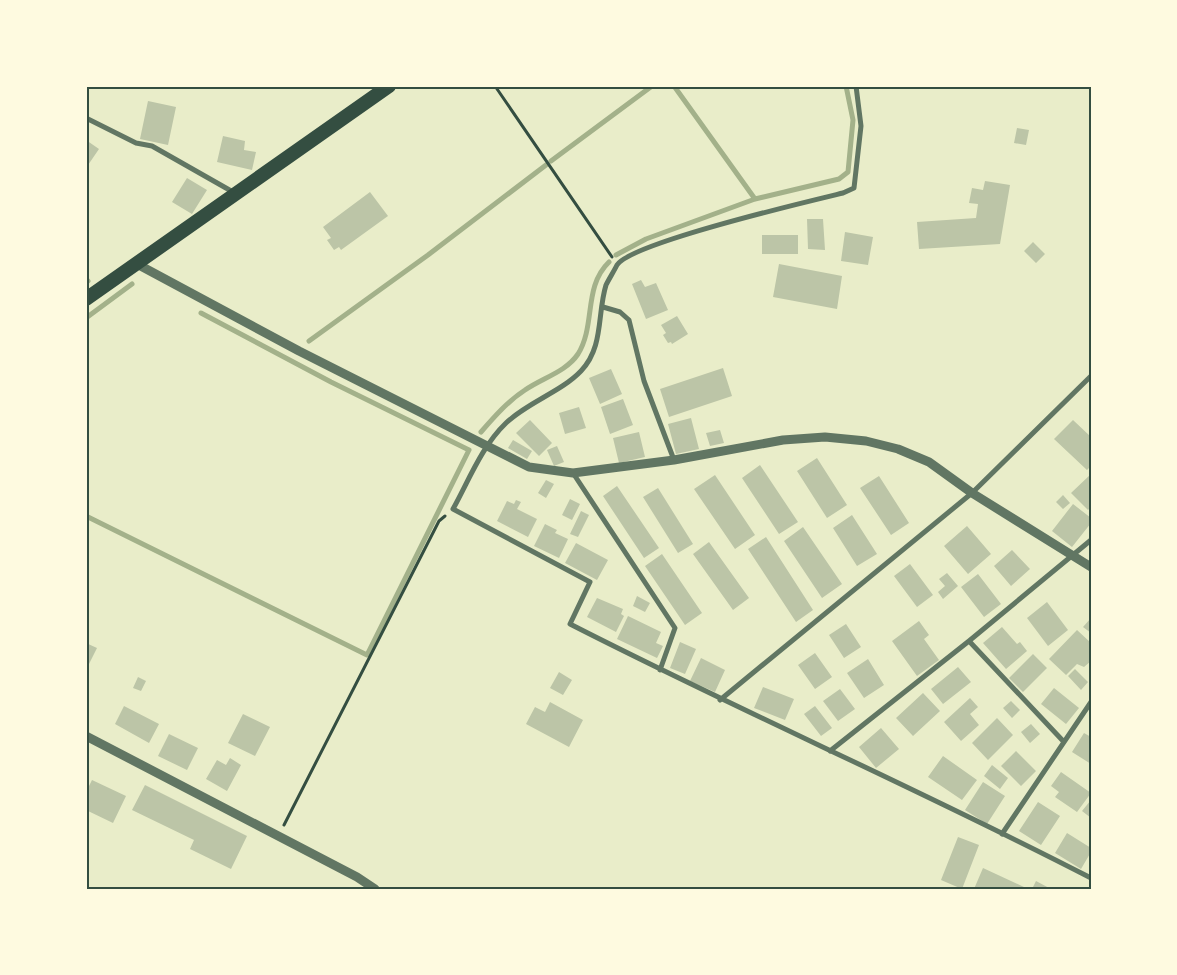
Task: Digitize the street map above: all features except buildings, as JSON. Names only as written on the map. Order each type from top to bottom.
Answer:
[{"type":"highway","points":[[86,300],[389,86]]},
{"type":"street","points":[[856,86],[861,126],[854,188],[844,193],[733,220],[643,251],[619,262],[606,285],[597,344],[591,357],[580,372],[507,422],[487,445],[453,510],[590,582],[570,624],[720,700],[830,751],[1089,877],[1091,870]]},
{"type":"street","points":[[86,118],[136,143],[152,146],[235,194]]},
{"type":"street","points":[[136,264],[299,351],[529,467],[573,473],[674,460],[782,440],[825,436],[866,441],[898,449],[929,462],[972,493],[1091,567]]},
{"type":"street","points":[[603,306],[620,312],[629,320],[644,381],[674,460]]},
{"type":"street","points":[[720,700],[972,493],[1091,376]]},
{"type":"street","points":[[573,473],[675,628],[660,670]]},
{"type":"street","points":[[830,751],[969,641],[1091,540]]},
{"type":"street","points":[[969,641],[1064,742]]},
{"type":"street","points":[[1002,834],[1091,702]]},
{"type":"street","points":[[86,736],[279,836],[375,889]]},
{"type":"path","points":[[495,86],[610,256],[619,262]]},
{"type":"path","points":[[279,836],[439,520],[453,510]]},
{"type":"waterway","points":[[551,161],[652,86]]},
{"type":"waterway","points":[[674,86],[755,199]]},
{"type":"waterway","points":[[616,255],[646,239],[755,199],[839,179],[848,172],[853,120],[846,86]]},
{"type":"waterway","points":[[309,341],[428,255],[546,165]]},
{"type":"waterway","points":[[481,432],[519,394],[567,366],[578,354],[587,331],[596,283],[601,272],[609,262]]},
{"type":"waterway","points":[[86,318],[132,284]]},
{"type":"waterway","points":[[86,516],[367,655],[469,450],[331,382],[201,313]]}]
